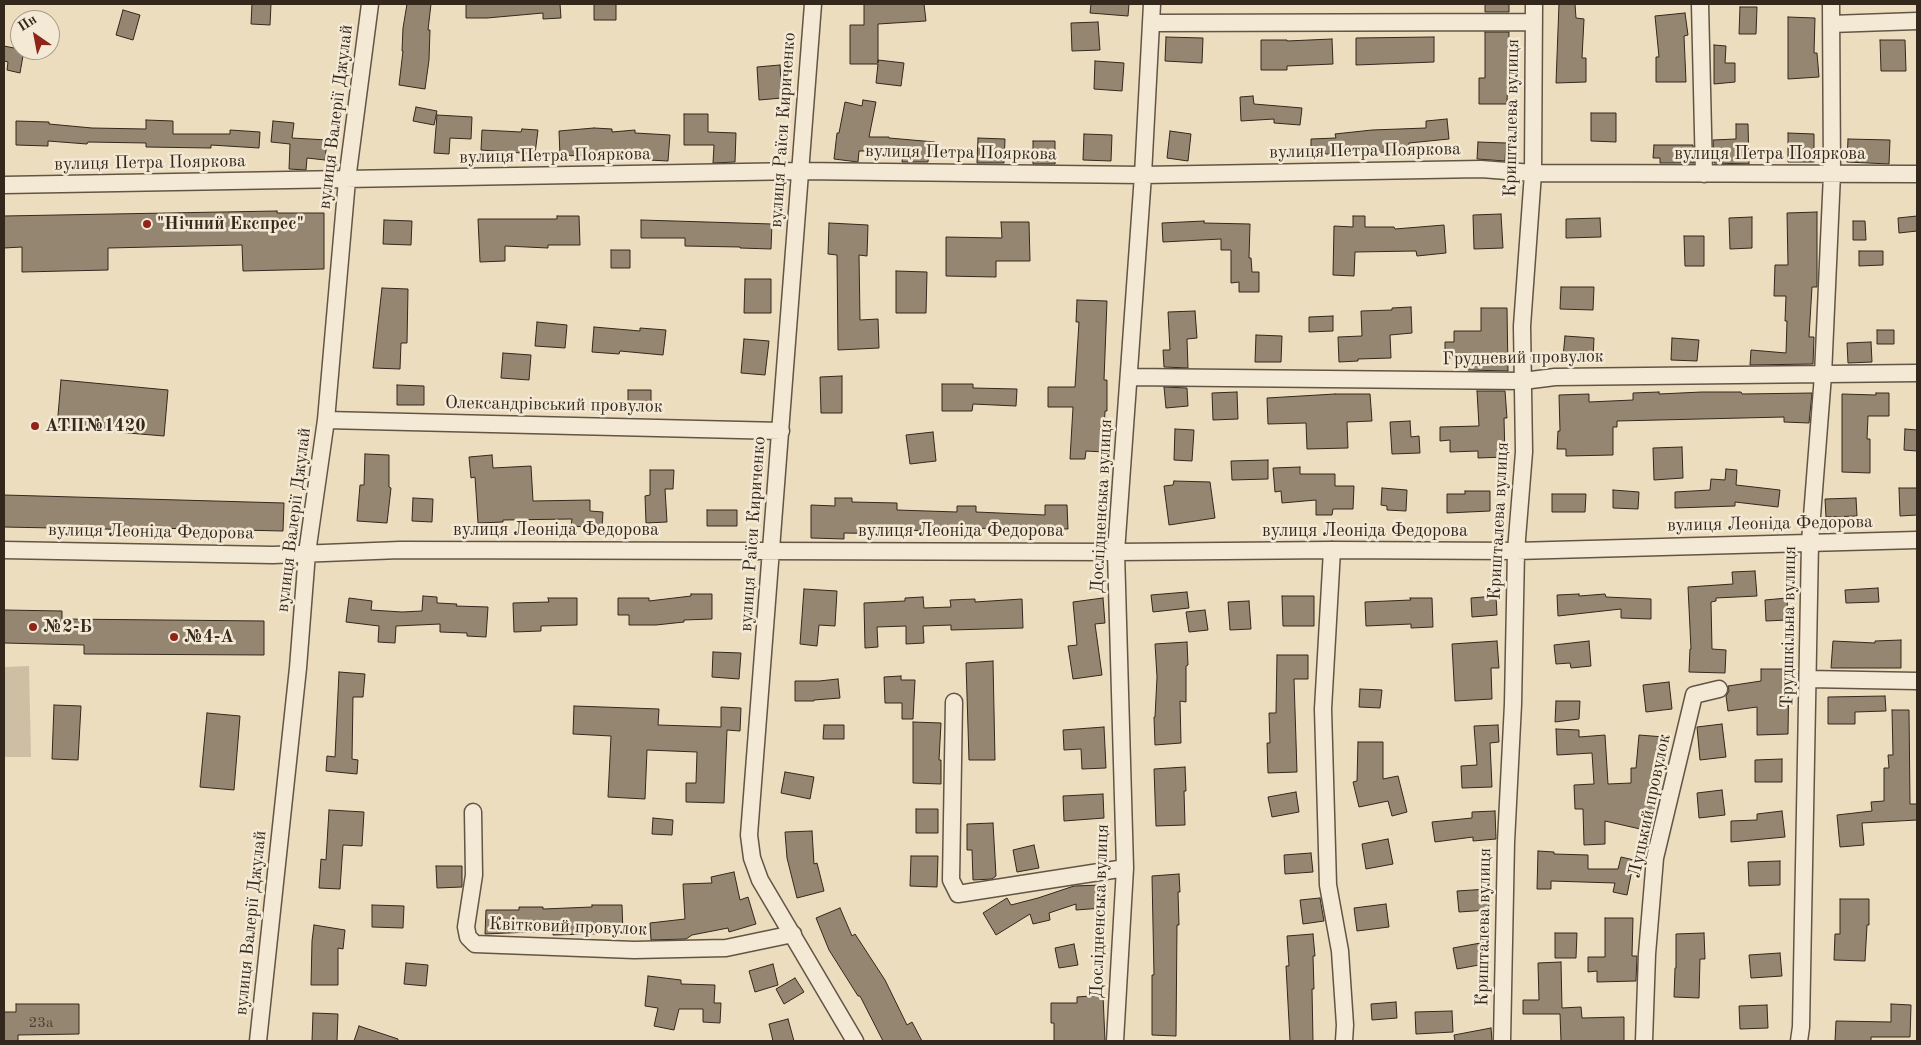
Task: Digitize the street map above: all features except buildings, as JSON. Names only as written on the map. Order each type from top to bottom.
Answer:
[{"type":"street","name":"вулиця Валерії Джулай","points":[[258,1041],[298,668],[307,553],[326,420],[347,180],[370,4]]},
{"type":"street","name":"вулиця Раїси Кириченко","points":[[813,4],[772,550],[752,783],[750,835],[752,858],[760,880],[854,1041]]},
{"type":"street","name":"Дослідненська вулиця","points":[[1115,1041],[1125,868],[1116,552],[1143,175],[1152,4]]},
{"type":"street","name":"Кришталева вулиця","points":[[1502,1041],[1506,842],[1513,704],[1516,551],[1524,452],[1522,326],[1533,173],[1534,4]]},
{"type":"street","points":[[1700,4],[1704,174]]},
{"type":"street","name":"Трудшкільна вулиця","points":[[1799,1041],[1801,1027],[1810,542],[1823,375],[1832,174],[1831,4]]},
{"type":"street","points":[[1831,24],[1917,21]]},
{"type":"street","points":[[1151,23],[1534,22]]},
{"type":"street","name":"вулиця Петра Пояркова","points":[[4,185],[800,171],[1143,175],[1481,169],[1533,173],[1917,174]]},
{"type":"street","name":"Грудневий провулок","points":[[1129,377],[1523,381],[1555,377],[1917,373]]},
{"type":"street","name":"Олександрівський провулок","points":[[326,420],[781,431]]},
{"type":"street","name":"вулиця Леоніда Федорова","points":[[4,550],[274,555],[400,550],[1516,551],[1917,540]]},
{"type":"street","points":[[1332,550],[1323,718],[1328,885],[1340,951],[1345,1025],[1344,1041]]},
{"type":"street","points":[[1808,679],[1917,681]]},
{"type":"street","name":"Луцький провулок","points":[[1644,1041],[1647,954],[1656,858],[1694,695],[1719,689]]},
{"type":"street","points":[[954,702],[951,880],[958,894],[1125,868]]},
{"type":"street","name":"Квітковий провулок","points":[[473,812],[474,875],[466,928],[468,937],[475,944],[634,950],[726,948],[793,934]]},
{"type":"shaded area","points":[[29,666],[31,757],[4,757],[4,667]]},
{"type":"place","name":"\"Нічний Експрес\"","points":[[147,224]]},
{"type":"place","name":"АТП№1420","points":[[35,426]]},
{"type":"place","name":"№2-Б","points":[[33,627]]},
{"type":"place","name":"№4-А","points":[[174,637]]}]
